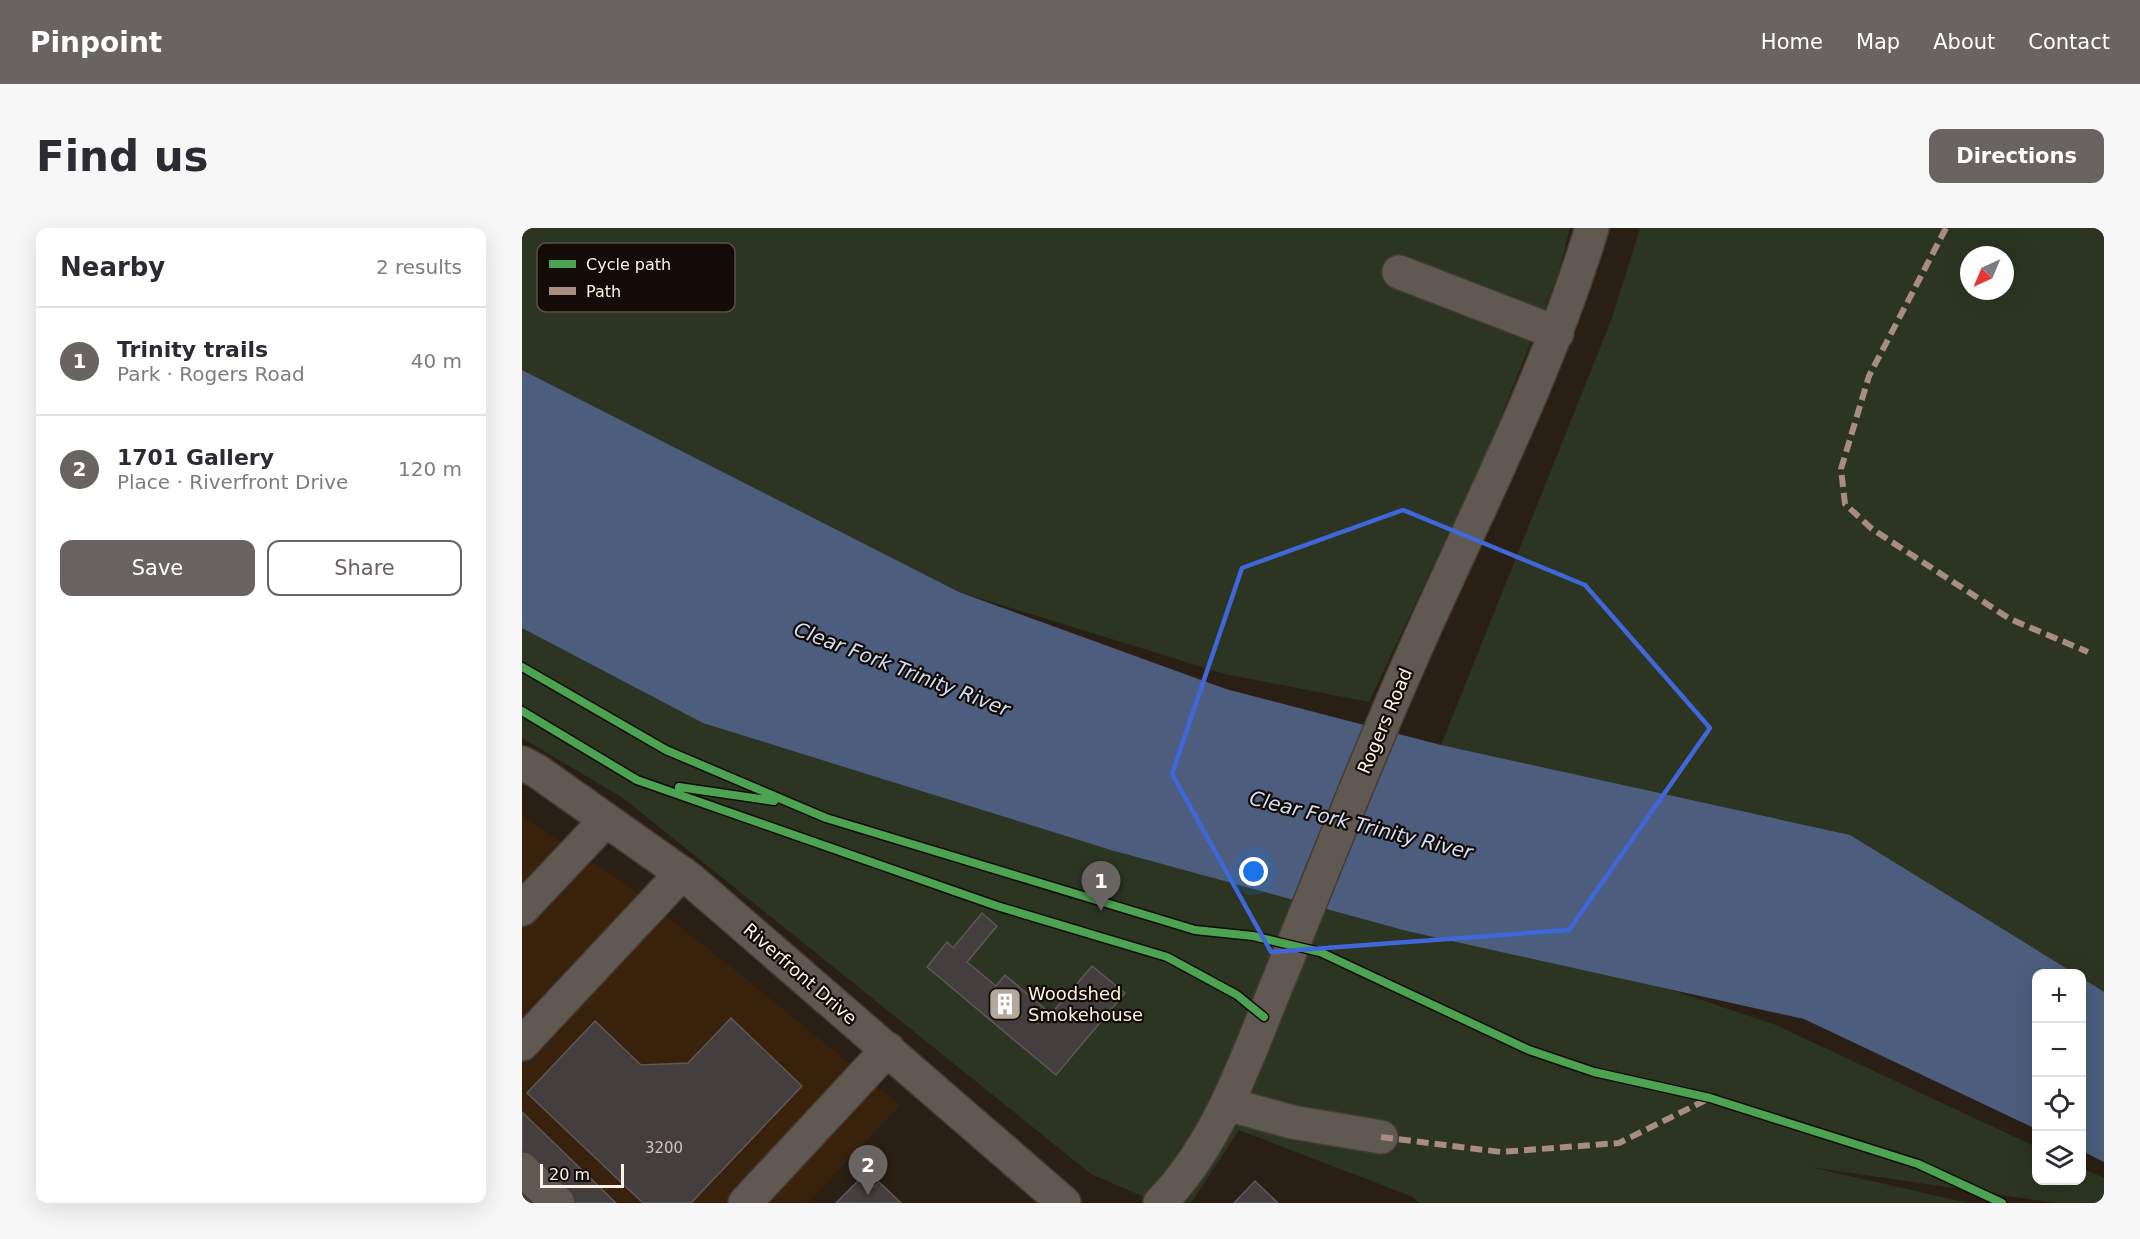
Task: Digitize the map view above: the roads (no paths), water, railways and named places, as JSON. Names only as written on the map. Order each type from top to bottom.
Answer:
[{"type":"street","name":"Rogers Road","points":[[1160,1203],[1178,1185],[1227,1104],[1407,668],[1520,423],[1557,333],[1592,228]]},
{"type":"street","points":[[1399,272],[1557,333]]},
{"type":"street","name":"Riverfront Drive","points":[[522,763],[682,873],[1064,1203]]},
{"type":"street","points":[[522,909],[606,820]]},
{"type":"street","points":[[522,1044],[682,873]]},
{"type":"street","points":[[745,1203],[888,1050]]},
{"type":"street","points":[[1227,1104],[1292,1122],[1381,1137]]},
{"type":"street","points":[[522,1169],[558,1203]]},
{"type":"water","name":"Clear Fork Trinity River","points":[[522,370],[959,592],[1226,689],[1441,745],[1850,835],[2068,969],[2032,969],[2032,1127],[1804,1019],[1407,931],[1111,850],[703,723],[522,628]]},
{"type":"water","points":[[2086,981],[2104,992],[2104,1162],[2086,1153]]},
{"type":"place","name":"Trinity trails","points":[[1101,911]]},
{"type":"place","name":"Woodshed Smokehouse","points":[[1005,1004]]},
{"type":"place","name":"1701 Gallery","points":[[868,1195]]}]
